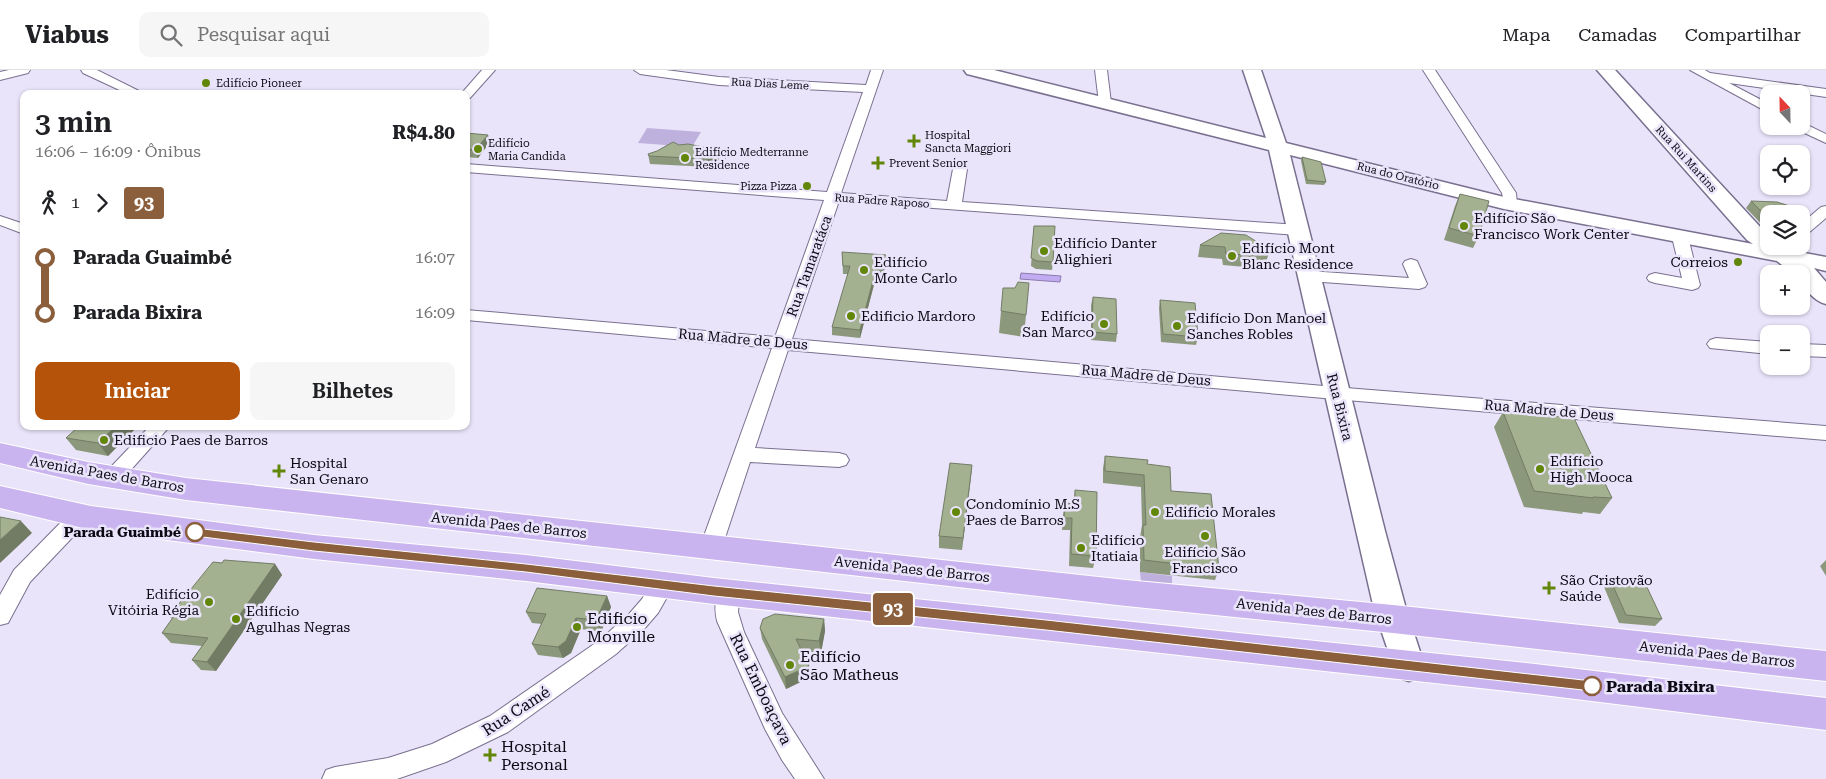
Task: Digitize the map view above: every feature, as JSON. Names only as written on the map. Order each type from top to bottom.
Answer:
[{"type":"main road","name":"Rua do Oratório","points":[[973,70],[1510,204],[1680,237],[1760,246]]},
{"type":"main road","name":"Rua Bixira","points":[[1252,70],[1278,146],[1336,392],[1393,619],[1408,666]]},
{"type":"main road","name":"Rua Rui Martins","points":[[1606,70],[1755,235],[1760,238]]},
{"type":"main road","name":"Rua Rui Martins","points":[[1786,255],[1806,273],[1826,297]]},
{"type":"main road","name":"Rua do Oratório","points":[[1799,255],[1826,264]]},
{"type":"main road","name":"Avenida Paes de Barros","points":[[0,453],[113,477],[186,489],[1126,593],[1393,619],[1826,666]]},
{"type":"main road","points":[[0,497],[80,516],[314,547],[526,568],[662,585],[1535,679],[1826,714]]},
{"type":"main road","points":[[526,568],[557,562],[681,576],[694,573],[700,568],[712,548]]},
{"type":"street","points":[[0,76],[24,70]]},
{"type":"street","points":[[87,70],[130,90]]},
{"type":"street","points":[[470,90],[489,70]]},
{"type":"street","name":"Rua Dias Leme","points":[[640,70],[719,81],[870,89]]},
{"type":"street","name":"Rua Tamaratáca","points":[[712,548],[877,70]]},
{"type":"street","points":[[1101,70],[1105,103]]},
{"type":"street","points":[[1429,70],[1509,193],[1510,204]]},
{"type":"street","points":[[1696,70],[1760,103]]},
{"type":"street","points":[[1708,76],[1826,93]]},
{"type":"street","points":[[1810,131],[1826,139]]},
{"type":"street","name":"Rua Padre Raposo","points":[[470,168],[954,206],[1298,230]]},
{"type":"street","points":[[954,206],[960,169]]},
{"type":"street","points":[[1810,224],[1826,210]]},
{"type":"street","points":[[0,220],[20,228]]},
{"type":"street","points":[[1655,278],[1692,285],[1680,237]]},
{"type":"street","points":[[1309,276],[1419,284],[1411,264]]},
{"type":"street","name":"Rua Madre de Deus","points":[[470,315],[1336,392],[1826,433]]},
{"type":"street","points":[[1716,344],[1760,347]]},
{"type":"street","points":[[1810,350],[1826,351]]},
{"type":"street","points":[[113,477],[158,430]]},
{"type":"street","points":[[745,455],[839,460]]},
{"type":"street","points":[[0,616],[22,576],[80,516]]},
{"type":"street","name":"Rua Camé","points":[[335,779],[388,770],[437,754],[499,724],[608,647],[638,621],[650,606],[662,585]]},
{"type":"street","name":"Rua Emboaçava","points":[[729,592],[726,605],[727,616],[751,673],[773,719],[799,764],[811,779]]},
{"type":"shaded area","points":[[647,128],[701,132],[692,147],[638,143]]},
{"type":"shaded area","points":[[1021,273],[1061,276],[1060,282],[1020,279]]},
{"type":"shaded area","points":[[1140,572],[1172,576],[1172,585],[1141,582]]},
{"type":"building","points":[[470,133],[488,135],[475,150],[470,149]]},
{"type":"building","points":[[673,142],[679,145],[688,144],[725,151],[701,156],[708,159],[649,156],[648,154]]},
{"type":"building","points":[[1302,157],[1321,162],[1326,182],[1307,180]]},
{"type":"building","name":"Edifício São Francisco Work Center","points":[[1460,194],[1489,201],[1479,236],[1449,228]]},
{"type":"building","points":[[1751,201],[1777,202],[1786,205],[1760,205],[1760,210]]},
{"type":"building","name":"Edifício Danter Alighieri","points":[[1034,226],[1055,226],[1053,262],[1037,261],[1031,258]]},
{"type":"building","points":[[1221,233],[1246,235],[1270,250],[1247,248],[1248,255],[1226,254],[1225,247],[1200,245]]},
{"type":"building","points":[[842,252],[886,255],[882,270],[876,269],[860,330],[832,327],[850,266],[843,266]]},
{"type":"building","points":[[1018,282],[1029,283],[1026,315],[1001,311],[1003,288],[1015,288]]},
{"type":"building","name":"Edifício San Marco","points":[[1093,297],[1116,299],[1117,334],[1092,332]]},
{"type":"building","points":[[1160,300],[1195,303],[1198,337],[1163,334]]},
{"type":"building","points":[[1503,412],[1555,414],[1556,416],[1574,418],[1612,498],[1593,498],[1534,491]]},
{"type":"building","points":[[75,430],[112,430],[98,443],[66,438]]},
{"type":"building","points":[[1105,456],[1148,460],[1147,464],[1170,467],[1171,491],[1211,494],[1219,569],[1144,560],[1143,525],[1146,525],[1144,475],[1105,471]]},
{"type":"building","name":"Condomínio M.S Paes de Barros","points":[[950,463],[972,465],[963,538],[939,536]]},
{"type":"building","name":"Edifício Itatiaia","points":[[1075,490],[1097,492],[1096,556],[1071,554],[1072,518],[1064,518],[1065,503],[1075,504]]},
{"type":"building","points":[[0,517],[21,521],[0,540]]},
{"type":"building","points":[[224,560],[275,564],[207,662],[192,660],[208,638],[162,633],[174,616],[169,616],[213,562],[222,563]]},
{"type":"building","points":[[1610,579],[1645,583],[1662,619],[1626,615]]},
{"type":"building","points":[[537,588],[607,596],[596,620],[576,618],[566,641],[558,647],[532,644],[546,614],[526,612]]},
{"type":"building","name":"Edifício São Matheus","points":[[775,614],[824,619],[819,641],[796,639],[809,666],[785,677],[760,628],[763,619]]},
{"type":"bus line","name":"93","points":[[195,532],[314,547],[526,568],[714,591],[1046,625],[1271,652],[1592,686]]},
{"type":"place","name":"Edifício Pioneer","points":[[206,83]]},
{"type":"place","name":"Hospital Sancta Maggiori","points":[[914,141]]},
{"type":"place","name":"Edifício Maria Candida","points":[[478,149]]},
{"type":"place","name":"Edifício Medterranne Residence","points":[[685,158]]},
{"type":"place","name":"Prevent Senior","points":[[878,163]]},
{"type":"place","name":"Pizza Pizza","points":[[807,186]]},
{"type":"place","name":"Edifício São Francisco Work Center","points":[[1464,226]]},
{"type":"place","name":"Edifício Danter Alighieri","points":[[1044,251]]},
{"type":"place","name":"Edifício Mont Blanc Residence","points":[[1232,256]]},
{"type":"place","name":"Correios","points":[[1738,262]]},
{"type":"place","name":"Edifício Monte Carlo","points":[[864,270]]},
{"type":"place","name":"Edificio Mardoro","points":[[851,316]]},
{"type":"place","name":"Edifício San Marco","points":[[1104,324]]},
{"type":"place","name":"Edifício Don Manoel Sanches Robles","points":[[1177,326]]},
{"type":"place","name":"Edificio Paes de Barros","points":[[104,440]]},
{"type":"place","name":"Edifício High Mooca","points":[[1540,469]]},
{"type":"place","name":"Hospital San Genaro","points":[[279,471]]},
{"type":"place","name":"Condomínio M.S Paes de Barros","points":[[956,512]]},
{"type":"place","name":"Edifício Morales","points":[[1155,512]]},
{"type":"place","name":"Parada Guaimbé","points":[[195,532]]},
{"type":"place","name":"Edifício São Francisco","points":[[1205,536]]},
{"type":"place","name":"Edifício Itatiaia","points":[[1081,548]]},
{"type":"place","name":"São Cristovão Saúde","points":[[1549,588]]},
{"type":"place","name":"Edifício Vitóiria Régia","points":[[209,602]]},
{"type":"place","name":"Edifício Agulhas Negras","points":[[236,619]]},
{"type":"place","name":"Edificio Monville","points":[[577,627]]},
{"type":"place","name":"Edifício São Matheus","points":[[790,665]]},
{"type":"place","name":"Parada Bixira","points":[[1592,686]]},
{"type":"place","name":"Hospital Personal","points":[[490,755]]}]
